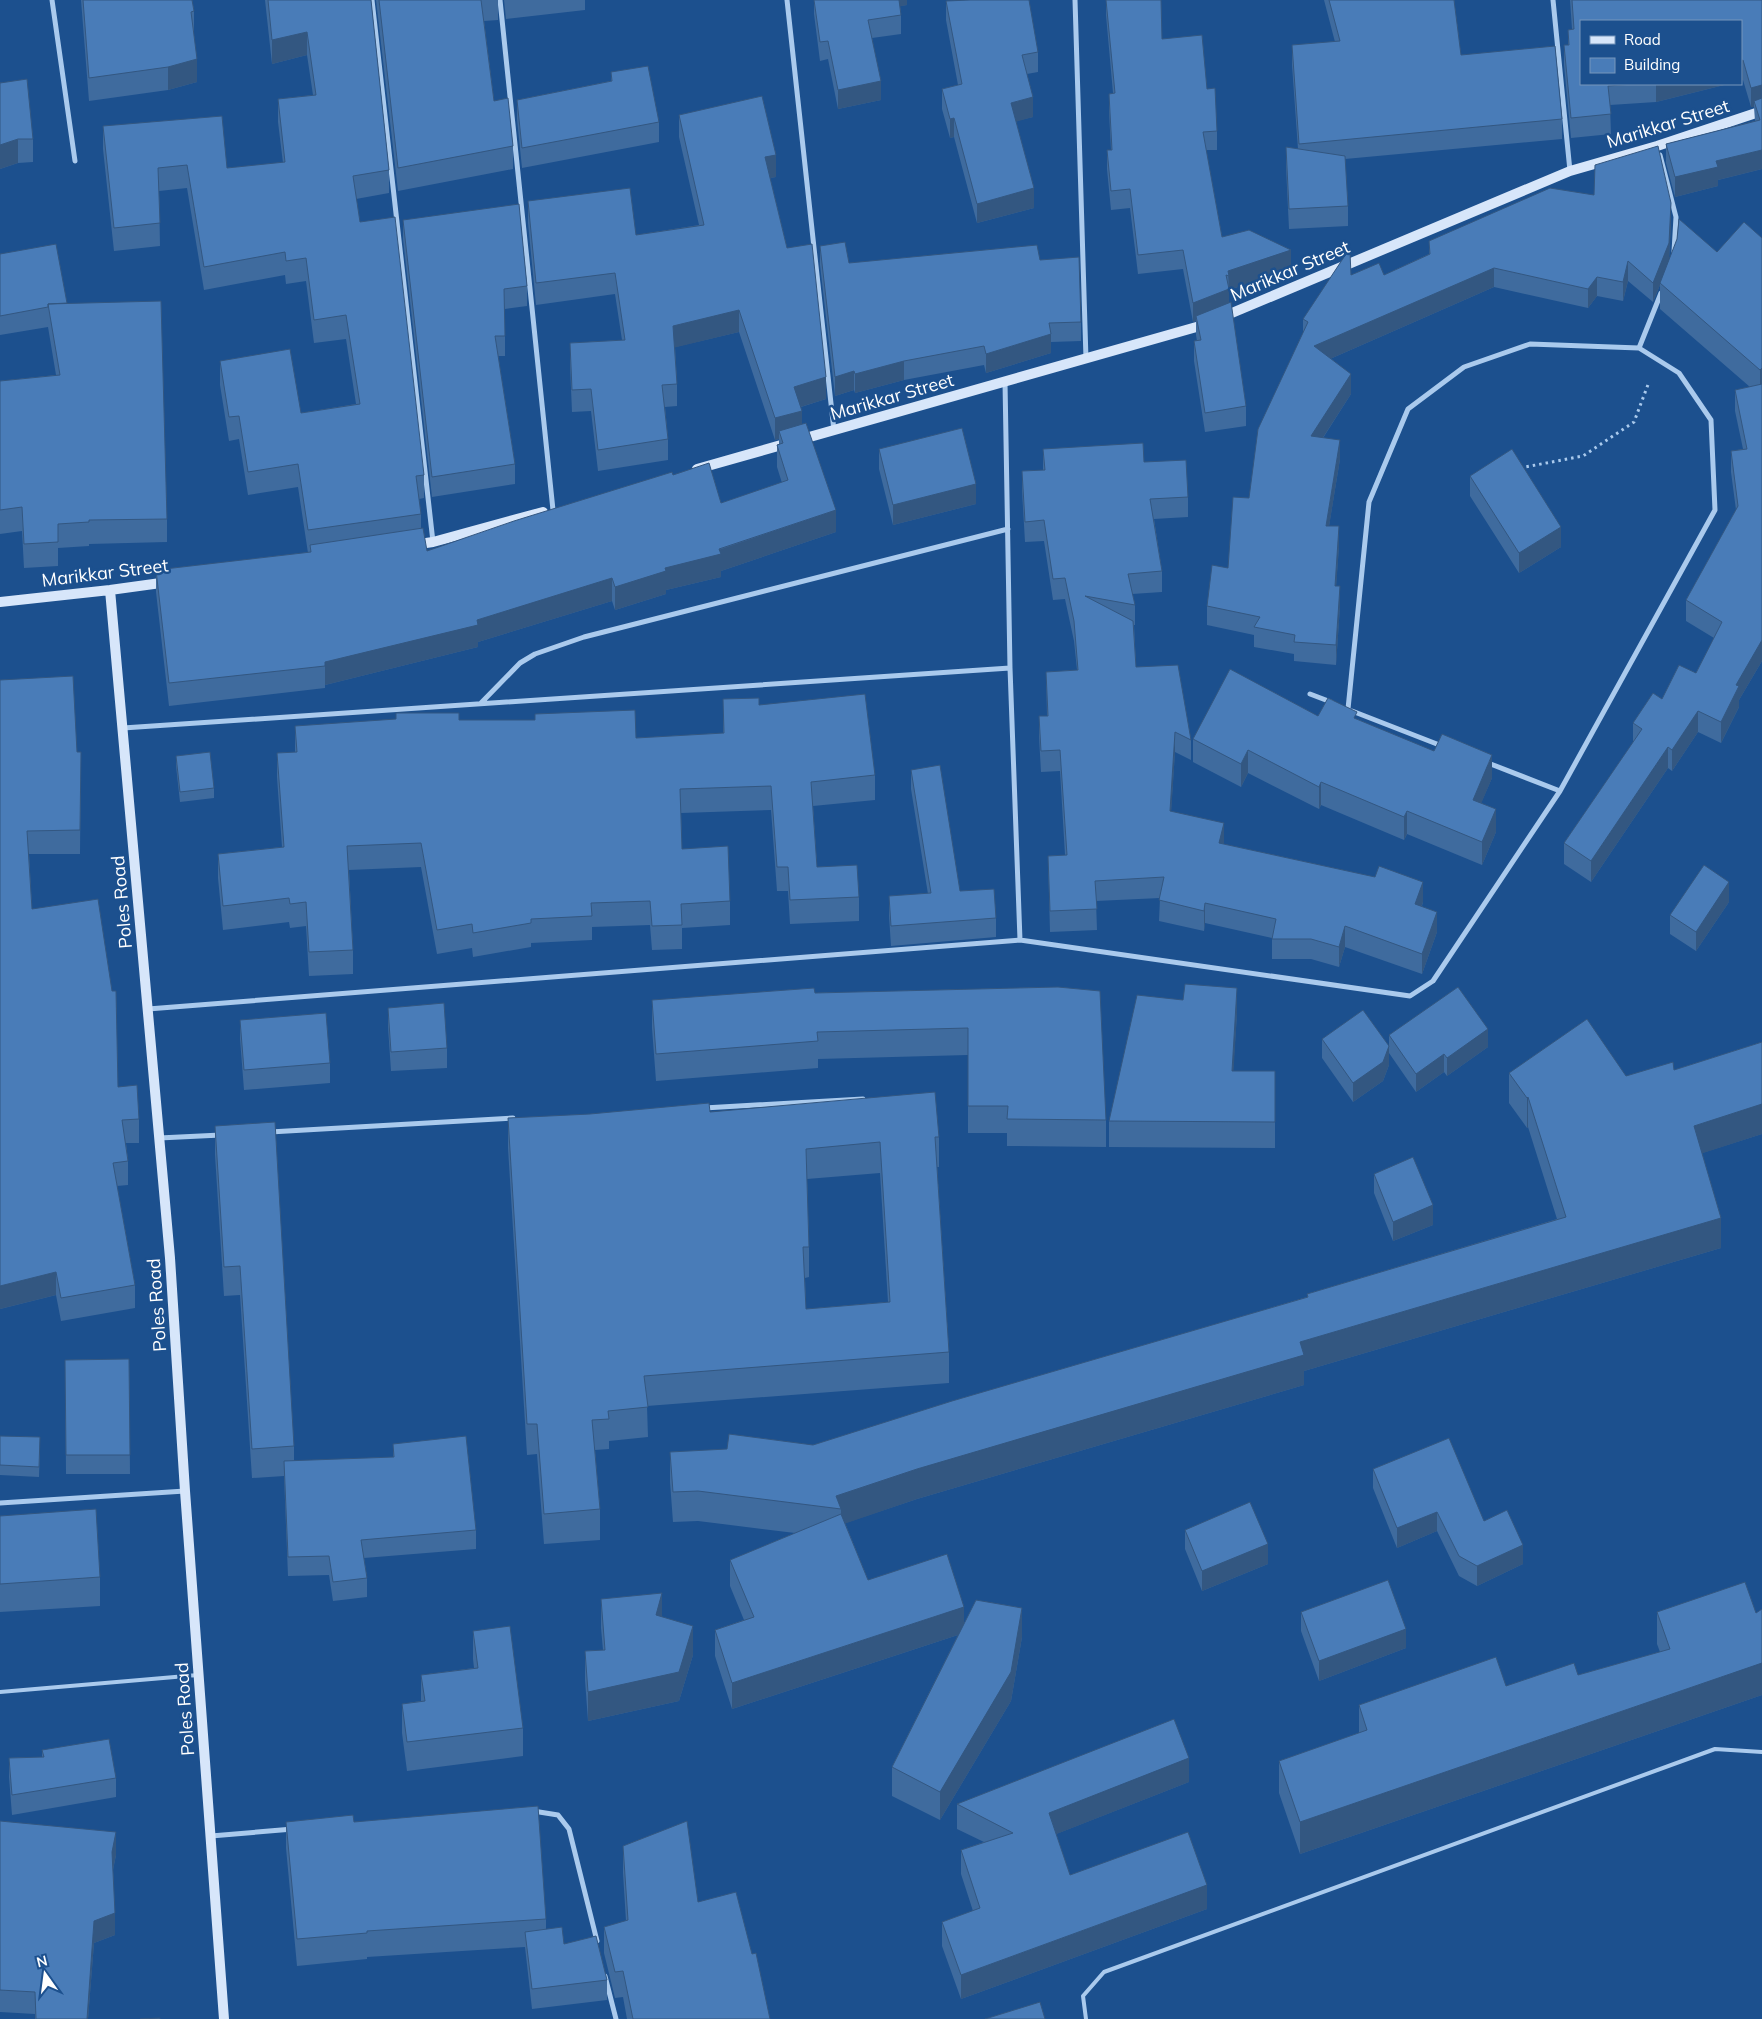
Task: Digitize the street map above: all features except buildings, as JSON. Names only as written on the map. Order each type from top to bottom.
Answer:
[{"type":"street","points":[[52,0],[75,162]]},
{"type":"street","points":[[372,0],[433,542]]},
{"type":"street","points":[[404,546],[433,542],[558,508],[500,0]]},
{"type":"street","points":[[787,0],[834,430]]},
{"type":"street","points":[[1075,0],[1086,359]]},
{"type":"street","points":[[1553,0],[1570,171]]},
{"type":"street","name":"Marikkar Street","points":[[684,473],[1203,326],[1570,171],[1657,146],[1762,111]]},
{"type":"street","points":[[1657,146],[1676,217],[1673,264]]},
{"type":"street","points":[[1639,348],[1663,289]]},
{"type":"street","points":[[147,1009],[1020,940],[1410,996],[1433,981],[1560,791],[1715,510],[1712,420],[1679,373],[1639,348],[1530,344],[1464,367],[1408,409],[1369,502],[1348,709]]},
{"type":"street","points":[[1005,382],[1010,668],[1020,940]]},
{"type":"street","points":[[481,703],[520,663],[535,654],[584,637],[1008,528]]},
{"type":"street","name":"Marikkar Street","points":[[0,602],[110,590],[179,580]]},
{"type":"street","name":"Poles Road","points":[[110,590],[170,1258],[198,1675],[224,2019]]},
{"type":"street","points":[[122,728],[1010,668]]},
{"type":"street","points":[[1310,694],[1450,748]]},
{"type":"street","points":[[1477,759],[1560,791]]},
{"type":"street","points":[[698,1108],[867,1098]]},
{"type":"street","points":[[259,1132],[518,1118]]},
{"type":"street","points":[[160,1138],[229,1134]]},
{"type":"street","points":[[0,1503],[185,1491]]},
{"type":"street","points":[[527,1811],[558,1814],[569,1829],[600,1952]]},
{"type":"street","points":[[211,1836],[300,1829]]},
{"type":"street","points":[[604,1971],[616,2019]]},
{"type":"lane","points":[[0,1692],[198,1675]]},
{"type":"lane","points":[[1086,2019],[1084,1996],[1104,1972],[1715,1749],[1762,1752]]},
{"type":"path","points":[[1516,469],[1583,456],[1634,422],[1658,360]]}]
